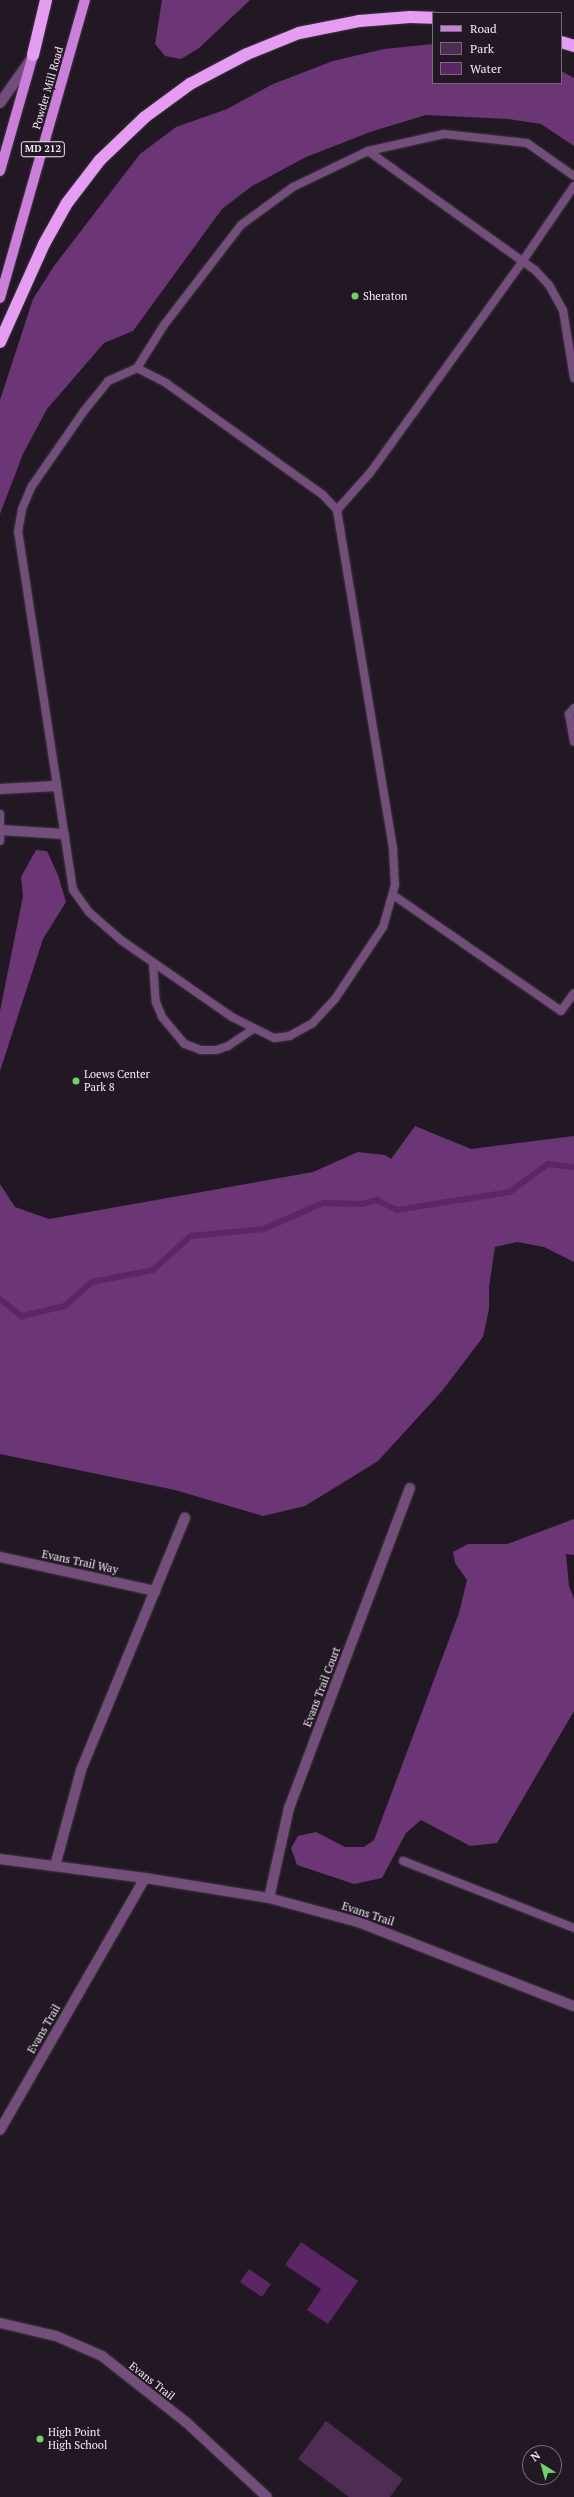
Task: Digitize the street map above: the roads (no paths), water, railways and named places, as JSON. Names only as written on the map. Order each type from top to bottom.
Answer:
[{"type":"highway","points":[[33,55],[48,0]]},
{"type":"highway","points":[[0,342],[44,244],[67,203],[100,160],[145,117],[190,84],[247,54],[299,33],[359,21],[410,17],[432,18]]},
{"type":"highway","points":[[562,42],[574,46]]},
{"type":"main road","name":"Powder Mill Road","points":[[0,298],[85,0]]},
{"type":"main road","name":"MD 212","points":[[0,170],[33,55]]},
{"type":"street","points":[[0,103],[33,55]]},
{"type":"street","points":[[0,789],[56,786]]},
{"type":"street","points":[[1,834],[64,834]]},
{"type":"street","name":"Evans Trail Court","points":[[268,1898],[289,1808],[410,1488]]},
{"type":"street","points":[[55,1866],[81,1770],[185,1518]]},
{"type":"street","name":"Evans Trail Way","points":[[0,1557],[155,1591]]},
{"type":"street","name":"Evans Trail","points":[[0,1859],[145,1878],[268,1898],[358,1922],[574,2006]]},
{"type":"street","name":"Evans Trail","points":[[0,2130],[145,1878]]},
{"type":"street","name":"Evans Trail","points":[[0,2323],[56,2336],[102,2356],[186,2422],[267,2497]]},
{"type":"lane","points":[[137,368],[166,383],[323,495],[337,510],[393,849],[393,895],[383,927],[335,999],[313,1023],[290,1036],[274,1038],[253,1029],[153,963],[104,927],[73,890],[18,532],[22,509],[32,486],[89,405],[108,381],[137,368],[164,325],[241,226],[293,187],[368,151],[444,134],[527,143],[574,176]]},
{"type":"lane","points":[[368,151],[535,270],[549,285],[562,310],[574,378]]},
{"type":"lane","points":[[337,510],[370,473],[522,262],[574,186]]},
{"type":"lane","points":[[574,708],[569,714],[574,742]]},
{"type":"lane","points":[[0,814],[1,834]]},
{"type":"lane","points":[[393,895],[561,1011],[574,993]]},
{"type":"lane","points":[[153,963],[158,1007],[169,1028],[185,1044],[201,1050],[216,1050],[228,1046],[253,1029]]},
{"type":"lane","points":[[403,1861],[574,1928]]},
{"type":"water","points":[[301,2242],[358,2281],[328,2324],[307,2310],[321,2289],[285,2265]]},
{"type":"water","points":[[249,2269],[271,2284],[262,2297],[240,2282]]},
{"type":"waterway","points":[[0,1299],[22,1316],[65,1306],[92,1282],[153,1270],[191,1236],[264,1229],[323,1203],[363,1204],[377,1200],[397,1210],[510,1192],[548,1164],[574,1167]]},
{"type":"place","name":"Sheraton","points":[[355,296]]},
{"type":"place","name":"Loews Center Park 8","points":[[76,1081]]},
{"type":"place","name":"High Point High School","points":[[40,2439]]}]
